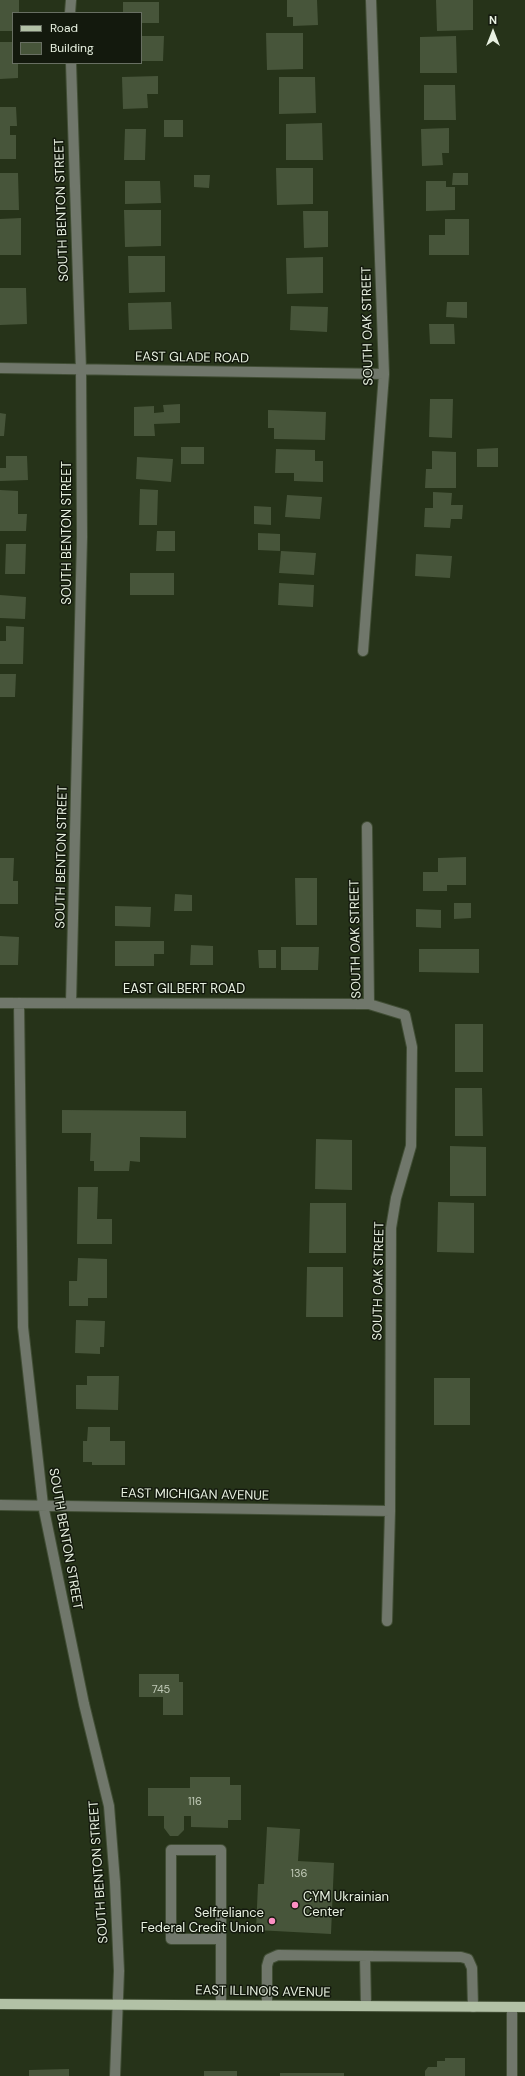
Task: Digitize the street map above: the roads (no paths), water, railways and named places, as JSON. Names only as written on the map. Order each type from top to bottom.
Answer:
[{"type":"main road","name":"EAST ILLINOIS AVENUE","points":[[0,2004],[118,2003],[267,2006],[525,2007]]},
{"type":"street","points":[[70,12],[71,0]]},
{"type":"street","name":"SOUTH OAK STREET","points":[[363,651],[384,374],[371,0]]},
{"type":"street","name":"SOUTH BENTON STREET","points":[[71,64],[81,370],[82,537],[71,1003]]},
{"type":"street","name":"EAST GLADE ROAD","points":[[0,368],[384,374]]},
{"type":"street","name":"SOUTH OAK STREET","points":[[367,827],[369,1004],[405,1015],[412,1047],[411,1146],[396,1198],[391,1228],[390,1511],[387,1621]]},
{"type":"street","name":"EAST GILBERT ROAD","points":[[0,1003],[369,1004]]},
{"type":"street","name":"SOUTH BENTON STREET","points":[[19,1003],[23,1326],[43,1505],[84,1704],[109,1806],[115,1882],[119,1971],[115,2076]]},
{"type":"street","name":"EAST MICHIGAN AVENUE","points":[[0,1505],[390,1511]]},
{"type":"street","points":[[221,1939],[171,1939],[171,1850],[221,1850],[221,1939],[221,2005]]},
{"type":"street","points":[[267,2006],[267,1966],[269,1959],[278,1955],[460,1957],[468,1959],[472,1968],[473,2007]]},
{"type":"street","points":[[365,1956],[366,2006]]},
{"type":"street","points":[[512,2007],[512,2076]]},
{"type":"place","name":"CYM Ukrainian Center","points":[[295,1905]]},
{"type":"place","name":"Selfreliance Federal Credit Union","points":[[272,1921]]}]
